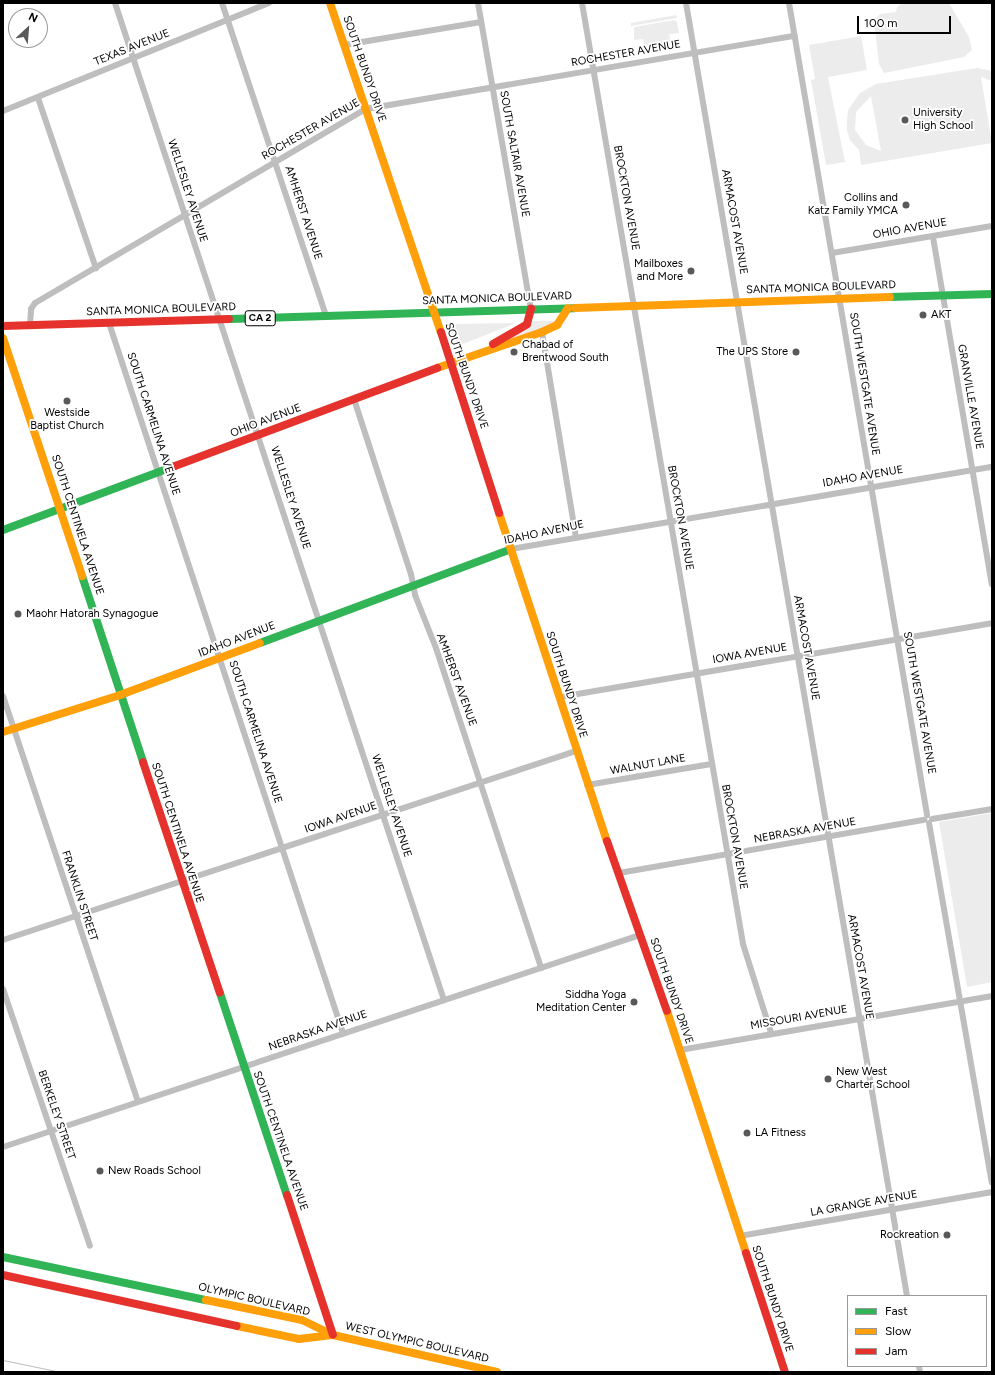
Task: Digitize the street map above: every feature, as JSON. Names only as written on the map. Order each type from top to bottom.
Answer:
[{"type":"main road","name":"SOUTH BUNDY DRIVE","points":[[330,3],[432,312],[451,363],[560,697],[576,751],[680,1050],[785,1372]]},
{"type":"main road","name":"SANTA MONICA BOULEVARD","points":[[3,326],[992,294]]},
{"type":"main road","name":"OHIO AVENUE","points":[[4,528],[60,509],[479,352],[542,332],[556,325],[568,308]]},
{"type":"main road","name":"OHIO AVENUE","points":[[479,352],[527,324],[530,309]]},
{"type":"main road","name":"SOUTH CENTINELA AVENUE","points":[[3,338],[181,881],[333,1334]]},
{"type":"main road","name":"IDAHO AVENUE","points":[[3,732],[120,695],[511,549]]},
{"type":"main road","name":"OLYMPIC BOULEVARD","points":[[3,1257],[302,1320],[333,1334]]},
{"type":"main road","points":[[3,1275],[299,1339],[333,1334]]},
{"type":"main road","name":"WEST OLYMPIC BOULEVARD","points":[[333,1334],[471,1369],[497,1372]]},
{"type":"street","name":"WELLESLEY AVENUE","points":[[115,3],[184,215],[259,435],[444,1000]]},
{"type":"street","name":"AMHERST AVENUE","points":[[222,3],[276,161],[326,316]]},
{"type":"street","name":"TEXAS AVENUE","points":[[3,111],[269,3]]},
{"type":"street","name":"SOUTH SALTAIR AVENUE","points":[[478,3],[530,309]]},
{"type":"street","name":"BROCKTON AVENUE","points":[[582,3],[743,944],[771,1033]]},
{"type":"street","name":"ARMACOST AVENUE","points":[[686,3],[770,505],[907,1295]]},
{"type":"street","name":"SOUTH WESTGATE AVENUE","points":[[789,3],[928,819],[992,1183]]},
{"type":"street","points":[[344,45],[481,22]]},
{"type":"street","name":"ROCHESTER AVENUE","points":[[30,325],[31,309],[35,303],[366,109],[795,36]]},
{"type":"street","points":[[38,98],[96,268]]},
{"type":"street","name":"OHIO AVENUE","points":[[832,254],[992,226]]},
{"type":"street","name":"GRANVILLE AVENUE","points":[[933,237],[992,584]]},
{"type":"street","name":"SOUTH CARMELINA AVENUE","points":[[109,323],[343,1033]]},
{"type":"street","points":[[542,332],[576,537]]},
{"type":"street","name":"AMHERST AVENUE","points":[[354,399],[541,968]]},
{"type":"street","name":"IDAHO AVENUE","points":[[511,549],[992,467]]},
{"type":"street","name":"IOWA AVENUE","points":[[560,697],[992,623]]},
{"type":"street","name":"FRANKLIN STREET","points":[[3,696],[75,916],[138,1101]]},
{"type":"street","name":"IOWA AVENUE","points":[[3,940],[576,751]]},
{"type":"street","name":"WALNUT LANE","points":[[588,785],[711,764]]},
{"type":"street","name":"NEBRASKA AVENUE","points":[[619,873],[992,809]]},
{"type":"street","name":"NEBRASKA AVENUE","points":[[3,1147],[640,935]]},
{"type":"street","name":"BERKELEY STREET","points":[[3,989],[90,1246]]},
{"type":"street","name":"MISSOURI AVENUE","points":[[680,1050],[771,1033],[992,996]]},
{"type":"street","name":"LA GRANGE AVENUE","points":[[740,1236],[992,1192]]},
{"type":"shaded area","points":[[903,3],[949,3],[969,37],[972,50],[964,57],[884,73],[879,64],[874,21],[880,14],[896,12],[897,7]]},
{"type":"shaded area","points":[[676,15],[677,18],[631,26],[631,23]]},
{"type":"shaded area","points":[[674,20],[677,22],[679,33],[669,34],[671,42],[644,46],[643,39],[634,40],[634,27]]},
{"type":"shaded area","points":[[861,36],[867,70],[828,77],[845,162],[826,165],[811,80],[815,79],[809,45]]},
{"type":"shaded area","points":[[977,68],[992,71],[992,81],[981,77],[992,143],[861,165],[859,150],[850,140],[847,131],[848,110],[860,93],[876,84]],"holes":[[[871,96],[881,151],[866,145],[855,130],[856,112]]]},
{"type":"shaded area","points":[[532,321],[556,321],[551,325],[507,340]]},
{"type":"shaded area","points":[[456,324],[514,324],[463,344],[456,341],[453,331]]},
{"type":"shaded area","points":[[992,813],[992,982],[967,987],[939,822]]},
{"type":"tram line","points":[[3,1360],[61,1372]]},
{"type":"traffic: fast","points":[[890,297],[992,294]]},
{"type":"traffic: fast","points":[[229,319],[575,308]]},
{"type":"traffic: fast","points":[[3,530],[175,466]]},
{"type":"traffic: fast","points":[[260,643],[511,549]]},
{"type":"traffic: fast","points":[[82,576],[143,762]]},
{"type":"traffic: fast","points":[[220,993],[287,1195]]},
{"type":"traffic: fast","points":[[3,1257],[206,1300]]},
{"type":"traffic: slow","points":[[330,3],[441,332]]},
{"type":"traffic: slow","points":[[575,308],[890,297]]},
{"type":"traffic: slow","points":[[437,368],[542,332],[557,325],[568,308]]},
{"type":"traffic: slow","points":[[3,338],[82,576]]},
{"type":"traffic: slow","points":[[499,513],[607,841]]},
{"type":"traffic: slow","points":[[3,732],[120,695],[260,643]]},
{"type":"traffic: slow","points":[[667,1011],[746,1253]]},
{"type":"traffic: slow","points":[[206,1300],[302,1320],[333,1335],[497,1372]]},
{"type":"traffic: slow","points":[[237,1326],[299,1339],[332,1335]]},
{"type":"traffic: jam","points":[[493,344],[527,324],[531,309]]},
{"type":"traffic: jam","points":[[3,326],[229,319]]},
{"type":"traffic: jam","points":[[441,332],[499,513]]},
{"type":"traffic: jam","points":[[175,466],[437,368]]},
{"type":"traffic: jam","points":[[143,762],[220,993]]},
{"type":"traffic: jam","points":[[607,841],[667,1011]]},
{"type":"traffic: jam","points":[[287,1195],[333,1335]]},
{"type":"traffic: jam","points":[[746,1253],[785,1372]]},
{"type":"traffic: jam","points":[[3,1275],[237,1326]]},
{"type":"place","name":"University High School","points":[[905,120]]},
{"type":"place","name":"Collins and Katz Family YMCA","points":[[906,205]]},
{"type":"place","name":"Mailboxes and More","points":[[691,271]]},
{"type":"place","name":"AKT","points":[[923,315]]},
{"type":"place","name":"Chabad of Brentwood South","points":[[514,352]]},
{"type":"place","name":"The UPS Store","points":[[796,352]]},
{"type":"place","name":"Westside Baptist Church","points":[[67,401]]},
{"type":"place","name":"Maohr Hatorah Synagogue","points":[[18,614]]},
{"type":"place","name":"Siddha Yoga Meditation Center","points":[[634,1002]]},
{"type":"place","name":"New West Charter School","points":[[828,1079]]},
{"type":"place","name":"LA Fitness","points":[[747,1133]]},
{"type":"place","name":"New Roads School","points":[[100,1171]]},
{"type":"place","name":"Rockreation","points":[[947,1235]]}]
